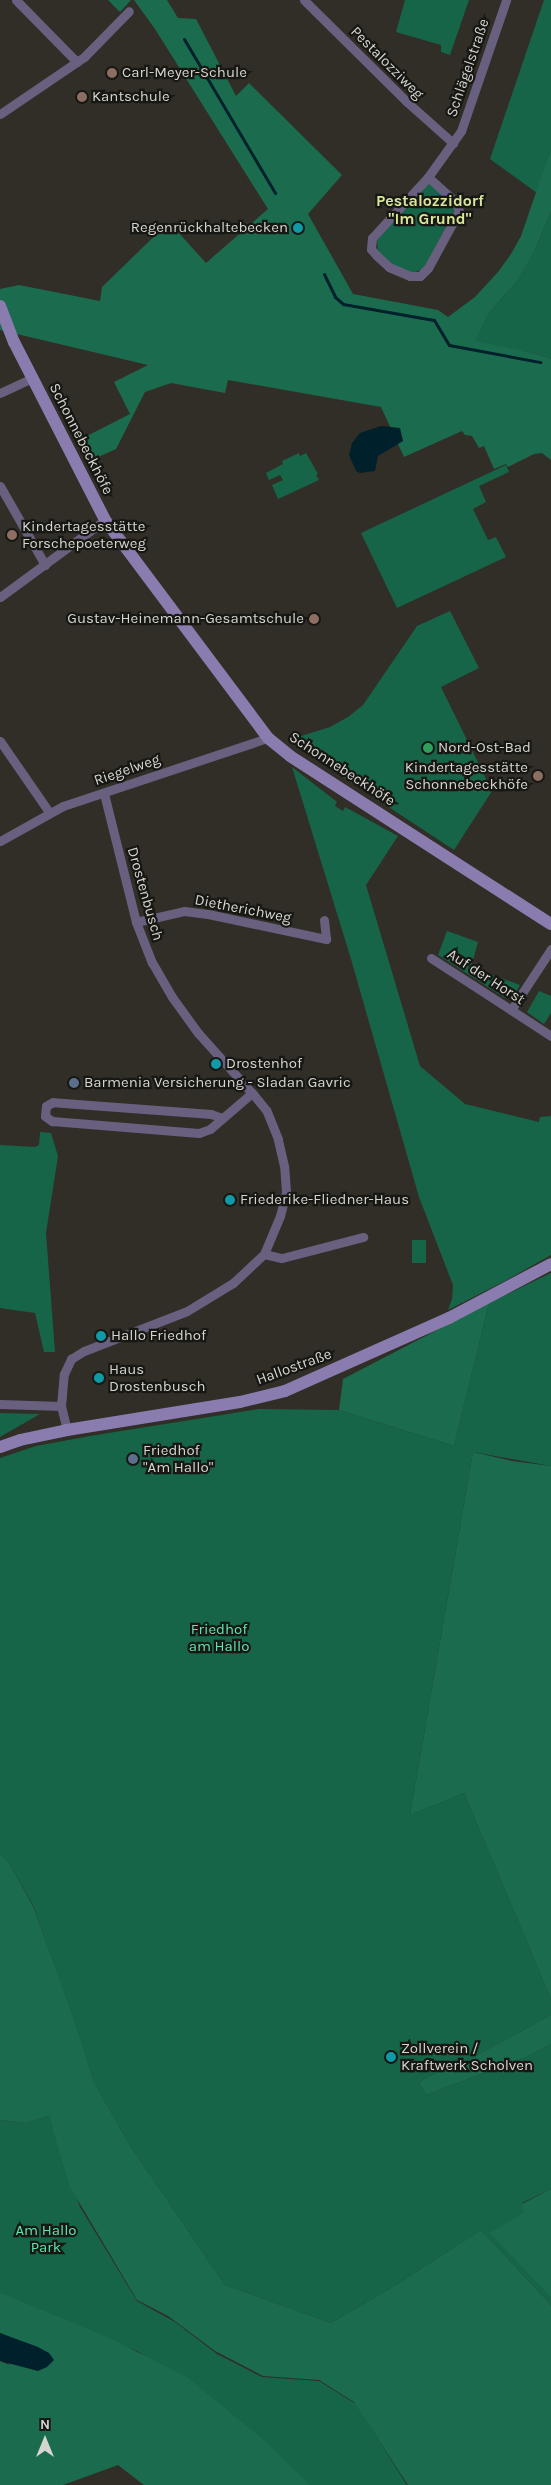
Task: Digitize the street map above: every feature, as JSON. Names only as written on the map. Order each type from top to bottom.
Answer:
[{"type":"street","points":[[16,0],[77,62]]},
{"type":"street","name":"Pestalozziweg","points":[[304,0],[406,102],[453,144]]},
{"type":"street","name":"Schlägelstraße","points":[[428,177],[455,201],[459,210],[428,268],[420,276],[410,276],[390,267],[377,256],[372,249],[371,241],[375,234],[428,177],[461,131],[506,0]]},
{"type":"street","points":[[0,114],[77,62],[129,11]]},
{"type":"street","name":"Schonnebeckhöfe","points":[[0,306],[11,337],[105,520],[268,738],[290,756],[551,924]]},
{"type":"street","points":[[0,393],[32,378]]},
{"type":"street","points":[[0,486],[46,565]]},
{"type":"street","points":[[0,597],[105,520]]},
{"type":"street","name":"Riegelweg","points":[[0,841],[49,812],[268,738]]},
{"type":"street","points":[[0,741],[49,812]]},
{"type":"street","name":"Drostenbusch","points":[[67,1430],[62,1406],[64,1374],[70,1359],[84,1351],[172,1317],[210,1298],[233,1283],[264,1254],[280,1216],[286,1192],[278,1139],[270,1118],[252,1092],[198,1033],[172,997],[152,963],[136,922],[104,794]]},
{"type":"street","name":"Dietherichweg","points":[[136,922],[184,911],[208,914],[326,939],[324,920]]},
{"type":"street","points":[[511,1010],[551,949]]},
{"type":"street","name":"Auf der Horst","points":[[431,958],[551,1036]]},
{"type":"street","points":[[222,1118],[202,1113],[53,1102],[46,1106],[45,1116],[52,1121],[200,1133],[210,1129],[252,1092]]},
{"type":"street","points":[[264,1254],[282,1258],[363,1237]]},
{"type":"street","name":"Hallostraße","points":[[0,1448],[20,1440],[67,1430],[240,1402],[285,1391],[449,1318],[551,1264]]},
{"type":"street","points":[[0,1404],[62,1406]]},
{"type":"green space","points":[[108,0],[131,0],[120,12]]},
{"type":"green space","points":[[134,0],[167,0],[178,18],[196,19],[236,96],[249,83],[342,175],[308,214],[353,294],[438,310],[448,317],[475,297],[498,272],[511,254],[521,236],[551,149],[551,212],[532,256],[518,280],[489,313],[475,341],[533,353],[551,359],[551,460],[542,453],[534,454],[508,467],[506,464],[494,469],[484,446],[479,448],[472,436],[465,435],[462,431],[404,457],[381,407],[228,380],[225,393],[171,383],[145,392],[116,449],[87,462],[77,441],[130,414],[114,382],[148,365],[0,330],[0,289],[19,285],[100,301],[102,287],[169,222],[206,263],[268,209],[155,29]]},
{"type":"green space","points":[[405,0],[469,0],[450,55],[441,52],[441,45],[396,32]]},
{"type":"green space","points":[[544,0],[551,0],[551,149],[537,193],[490,159]]},
{"type":"green space","points":[[428,183],[432,184],[454,206],[454,211],[426,265],[421,270],[412,273],[395,267],[378,252],[377,239]]},
{"type":"green space","points":[[551,212],[551,359],[533,353],[474,342],[489,313],[518,280],[532,256]]},
{"type":"green space","points":[[299,453],[300,456],[306,453],[318,474],[316,475],[319,480],[278,499],[272,485],[283,480],[280,475],[269,480],[266,473],[283,464],[282,461]]},
{"type":"green space","points":[[506,465],[509,472],[479,486],[486,502],[473,509],[488,540],[496,537],[506,557],[397,608],[361,533]]},
{"type":"green space","points":[[450,611],[479,668],[441,687],[492,791],[454,850],[299,748],[297,744],[301,736],[330,727],[348,717],[363,705],[417,626]]},
{"type":"green space","points":[[292,767],[337,802],[335,806],[343,811],[345,807],[398,836],[366,885],[420,1066],[465,1104],[539,1122],[540,1117],[551,1116],[551,1255],[448,1310],[452,1299],[453,1285],[419,1197],[351,959]]},
{"type":"green space","points":[[447,931],[478,942],[471,967],[520,985],[513,997],[505,998],[438,955]]},
{"type":"green space","points":[[539,991],[551,996],[551,1013],[544,1024],[527,1012]]},
{"type":"green space","points":[[40,1132],[51,1133],[58,1156],[46,1233],[55,1352],[44,1352],[35,1313],[0,1308],[0,1145],[35,1147],[39,1145]]},
{"type":"green space","points":[[412,1240],[426,1240],[426,1263],[412,1263]]},
{"type":"green space","name":"Friedhof am Hallo","points":[[551,1273],[551,1466],[473,1452],[410,1815],[464,1793],[551,1999],[551,2015],[446,2072],[441,2070],[419,2082],[426,2095],[524,2058],[551,2044],[551,2189],[522,2203],[551,2297],[551,2305],[481,2230],[391,2288],[331,2323],[225,2285],[129,2144],[94,2082],[33,1905],[11,1866],[0,1855],[0,1458],[36,1446],[259,1409],[339,1410],[454,1446],[489,1303]]},
{"type":"green space","points":[[489,1303],[454,1446],[339,1410],[343,1379]]},
{"type":"green space","points":[[0,1413],[40,1414],[0,1437]]},
{"type":"green space","points":[[473,1452],[512,1461],[551,1466],[551,1999],[464,1793],[410,1815]]},
{"type":"green space","points":[[0,1854],[11,1866],[33,1906],[94,2082],[129,2144],[225,2285],[331,2323],[391,2288],[481,2230],[551,2305],[551,2485],[408,2485],[354,2402],[319,2380],[263,2376],[215,2351],[168,2316],[137,2300],[70,2187],[49,2116],[25,2123],[0,2120]]},
{"type":"green space","points":[[551,2015],[551,2044],[524,2058],[426,2095],[419,2082],[441,2070],[446,2072]]},
{"type":"green space","name":"Am Hallo Park","points":[[49,2116],[80,2207],[137,2301],[175,2322],[217,2354],[262,2377],[319,2381],[356,2404],[407,2485],[310,2485],[139,2352],[0,2292],[0,2120],[25,2123]]},
{"type":"green space","points":[[551,2189],[551,2297],[490,2233],[523,2213],[522,2204]]},
{"type":"green space","points":[[0,2292],[116,2341],[188,2378],[265,2441],[310,2485],[144,2485],[118,2465],[63,2485],[0,2485],[0,2361],[9,2365],[3,2334],[0,2333]]},
{"type":"water","points":[[381,426],[400,428],[403,441],[378,456],[375,471],[360,473],[356,471],[349,455],[352,443],[360,433]]},
{"type":"water","points":[[0,2333],[38,2347],[49,2353],[54,2360],[47,2367],[38,2371],[0,2361]]},
{"type":"waterway","points":[[184,39],[275,193]]},
{"type":"waterway","points":[[324,274],[335,297],[343,304],[434,320],[449,345],[540,362]]},
{"type":"place","name":"Carl-Meyer-Schule","points":[[112,73]]},
{"type":"place","name":"Kantschule","points":[[82,97]]},
{"type":"place","name":"Regenrückhaltebecken","points":[[298,228]]},
{"type":"place","name":"Kindertagesstätte Forschepoeterweg","points":[[12,535]]},
{"type":"place","name":"Gustav-Heinemann-Gesamtschule","points":[[314,619]]},
{"type":"place","name":"Nord-Ost-Bad","points":[[428,748]]},
{"type":"place","name":"Kindertagesstätte Schonnebeckhöfe","points":[[538,776]]},
{"type":"place","name":"Drostenhof","points":[[216,1064]]},
{"type":"place","name":"Barmenia Versicherung - Sladan Gavric","points":[[74,1083]]},
{"type":"place","name":"Friederike-Fliedner-Haus","points":[[230,1200]]},
{"type":"place","name":"Hallo Friedhof","points":[[101,1336]]},
{"type":"place","name":"Haus Drostenbusch","points":[[99,1378]]},
{"type":"place","name":"Friedhof \"Am Hallo\"","points":[[133,1459]]},
{"type":"place","name":"Zollverein / Kraftwerk Scholven","points":[[391,2057]]},
{"type":"district","name":"Pestalozzidorf \"Im Grund\"","points":[[430,210]]}]
